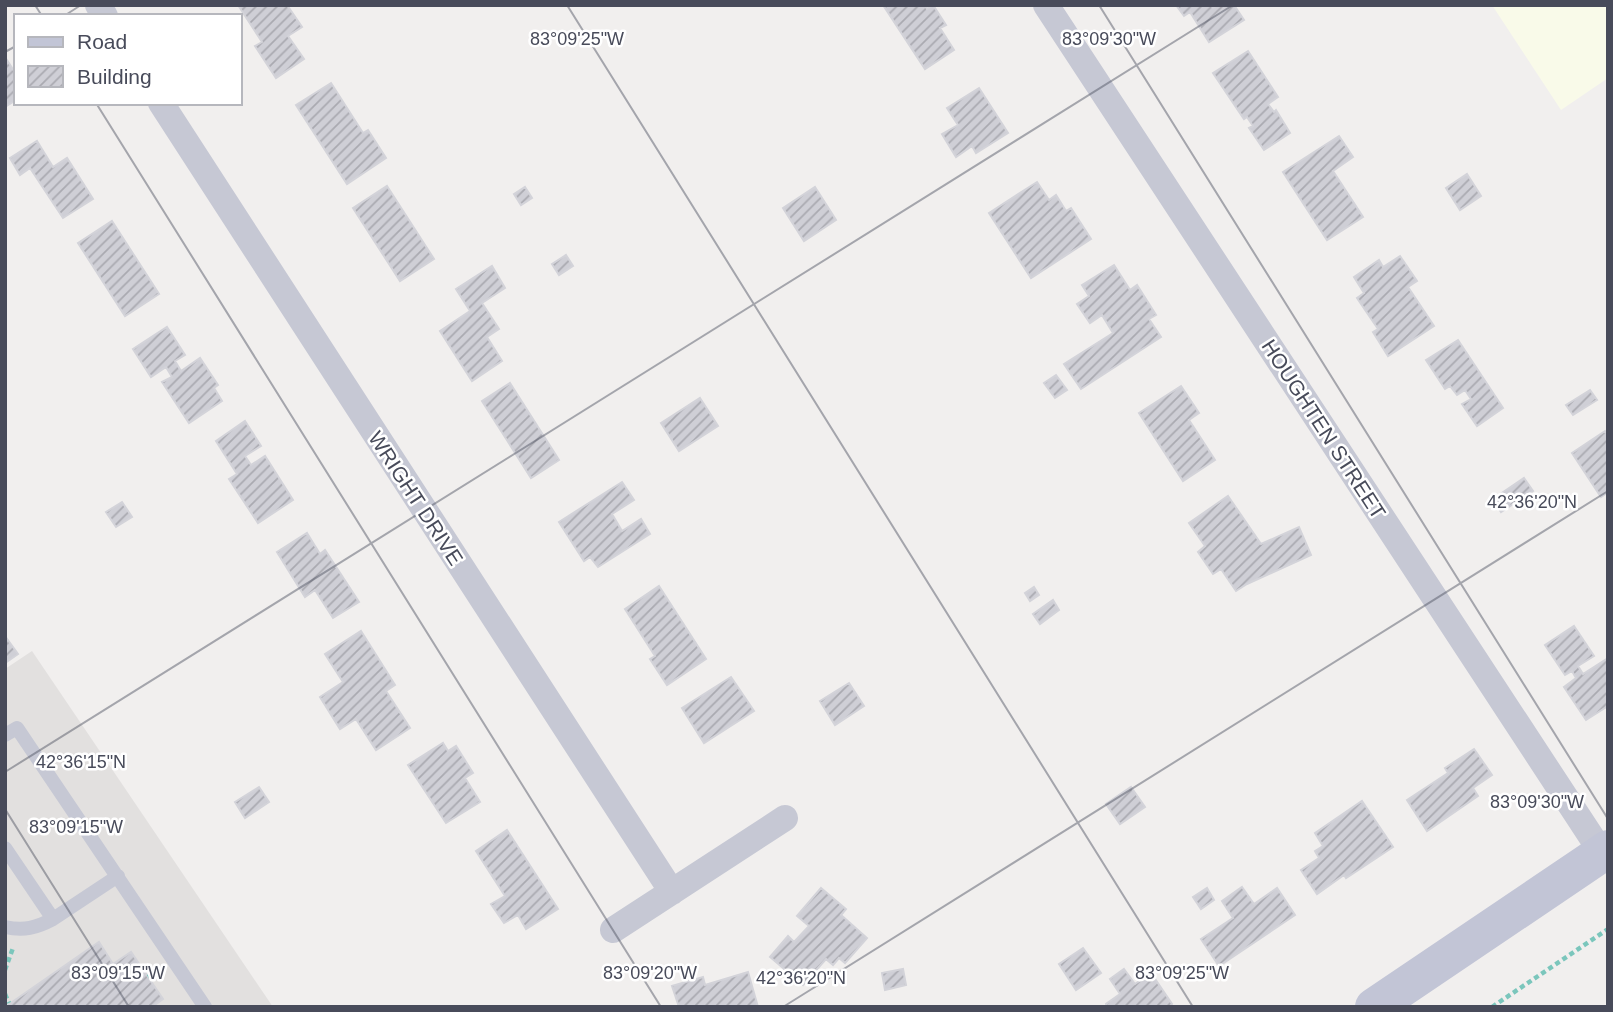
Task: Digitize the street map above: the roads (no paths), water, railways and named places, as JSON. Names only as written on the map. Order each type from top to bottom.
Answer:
[{"type":"main road","points":[[1374,1007],[1605,851]]},
{"type":"street","name":"HOUGHTEN STREET","points":[[1046,5],[1605,851]]},
{"type":"street","name":"WRIGHT DRIVE","points":[[162,105],[672,892]]},
{"type":"street","points":[[613,930],[785,818]]},
{"type":"lane","points":[[5,735],[17,727],[205,1007]]},
{"type":"lane","points":[[5,848],[53,919]]},
{"type":"lane","points":[[5,927],[21,931],[39,927],[118,876]]}]
